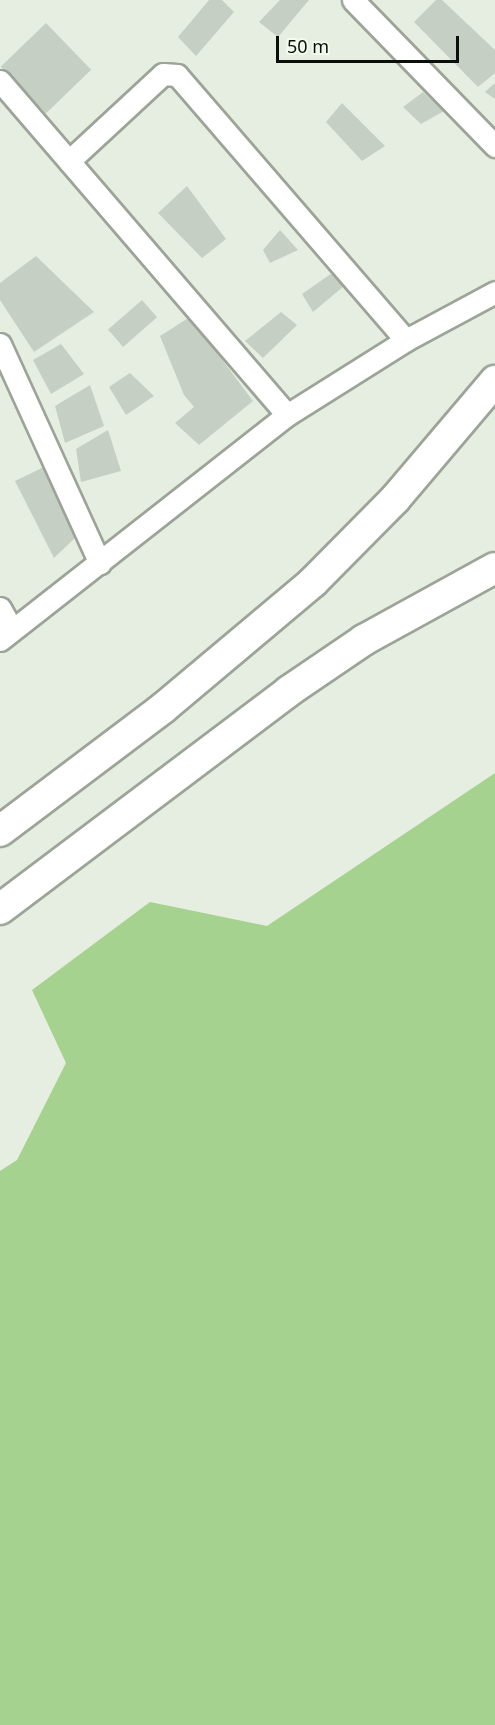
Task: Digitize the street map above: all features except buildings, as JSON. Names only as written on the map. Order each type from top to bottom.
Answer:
[{"type":"main road","points":[[0,831],[163,708],[313,582],[395,499],[495,381]]},
{"type":"main road","points":[[0,909],[201,758],[364,640],[495,568]]},
{"type":"street","points":[[352,0],[495,146]]},
{"type":"street","points":[[69,161],[163,75],[177,75],[406,340]]},
{"type":"street","points":[[0,81],[286,415]]},
{"type":"street","points":[[0,608],[6,635],[286,415],[406,340],[495,292]]},
{"type":"street","points":[[0,344],[100,563]]},
{"type":"shaded area","points":[[495,773],[495,1725],[0,1725],[0,1171],[17,1160],[66,1063],[32,990],[150,902],[267,926]]}]
